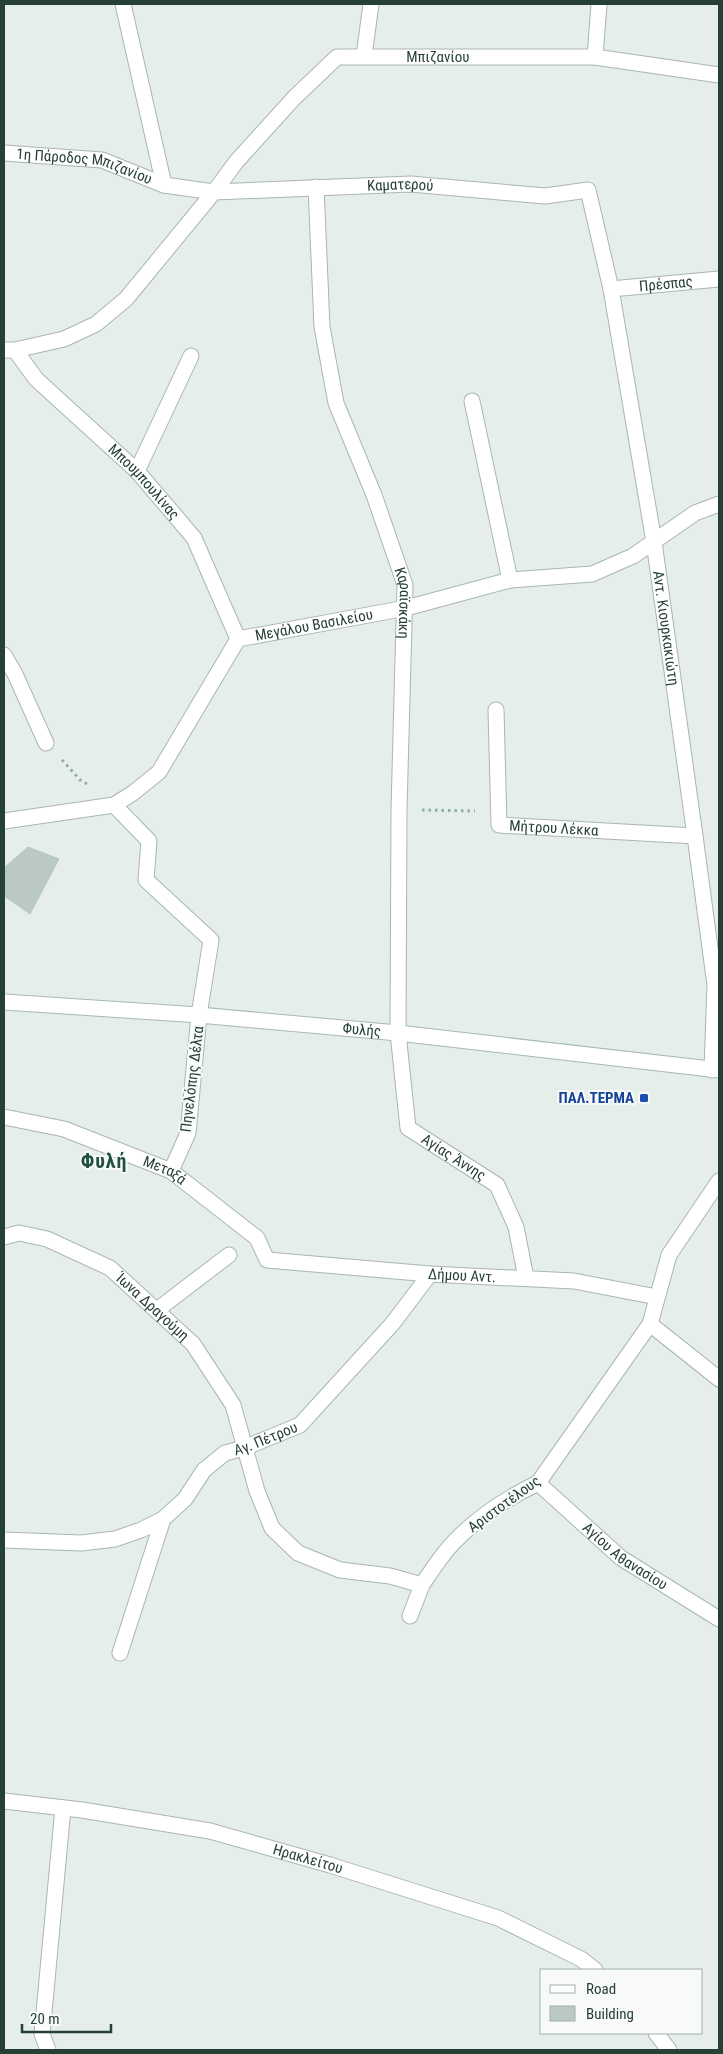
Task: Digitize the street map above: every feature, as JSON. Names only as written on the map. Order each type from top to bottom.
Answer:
[{"type":"street","points":[[123,4],[164,185]]},
{"type":"street","points":[[364,56],[371,4]]},
{"type":"street","points":[[595,56],[599,4]]},
{"type":"street","name":"Μπιζανίου","points":[[9,350],[64,339],[96,324],[126,299],[214,192],[236,162],[294,98],[337,57],[595,56],[719,75]]},
{"type":"street","name":"1η Πάροδος Μπιζανίου","points":[[4,153],[102,160],[164,185],[214,192]]},
{"type":"street","name":"Καματερού","points":[[214,192],[411,184],[545,196],[588,190]]},
{"type":"street","name":"Καραϊσκάκη","points":[[316,187],[322,328],[336,403],[374,494],[405,585],[406,608],[399,810],[398,1033]]},
{"type":"street","name":"Αντ. Κιουρκακιώτη","points":[[588,190],[611,289],[654,542],[696,836],[715,985],[716,1070]]},
{"type":"street","name":"Πρέσπας","points":[[611,289],[719,279]]},
{"type":"street","name":"Μπουμπουλίνας","points":[[9,350],[36,379],[137,471],[194,538],[238,639]]},
{"type":"street","points":[[137,471],[191,356]]},
{"type":"street","points":[[472,401],[510,580]]},
{"type":"street","name":"Μεγάλου Βασιλείου","points":[[4,821],[118,802],[159,772],[238,639],[406,608],[510,580],[592,574],[634,556],[695,513],[719,504]]},
{"type":"street","points":[[4,655],[46,743]]},
{"type":"street","name":"Μήτρου Λέκκα","points":[[496,710],[499,825],[696,836]]},
{"type":"street","name":"Πηνελόπης Δέλτα","points":[[118,802],[150,841],[146,880],[211,940],[199,1015],[188,1133],[171,1170]]},
{"type":"street","name":"Φυλής","points":[[4,1002],[199,1015],[398,1033],[716,1070]]},
{"type":"street","name":"Αγίας Άννης","points":[[398,1033],[408,1128],[498,1185],[516,1227],[526,1278]]},
{"type":"street","name":"Μεταξά","points":[[4,1116],[64,1128],[171,1170],[257,1238],[267,1260]]},
{"type":"street","name":"Αριστοτέλους","points":[[410,1616],[422,1585],[454,1542],[508,1497],[538,1483],[650,1324],[669,1255],[719,1181]]},
{"type":"street","name":"Ίωνα Δραγούμη","points":[[4,1237],[19,1233],[47,1238],[110,1268],[193,1344],[233,1405],[244,1448]]},
{"type":"street","points":[[157,1310],[228,1255]]},
{"type":"street","name":"Δήμου Αντ.","points":[[267,1260],[430,1274],[574,1281],[657,1297]]},
{"type":"street","name":"Αγ. Πέτρου","points":[[4,1540],[81,1543],[115,1539],[141,1530],[163,1519],[185,1499],[204,1470],[225,1453],[244,1448],[300,1425],[392,1323],[430,1274]]},
{"type":"street","points":[[650,1324],[719,1379]]},
{"type":"street","points":[[244,1448],[257,1490],[272,1528],[298,1553],[340,1570],[390,1576],[422,1585]]},
{"type":"street","name":"Αγίου Αθανασίου","points":[[538,1483],[621,1558],[719,1619]]},
{"type":"street","points":[[120,1653],[163,1519]]},
{"type":"street","name":"Ηρακλείτου","points":[[4,1801],[63,1808],[210,1831],[330,1865],[498,1918],[581,1959],[594,1969]]},
{"type":"street","points":[[48,2050],[42,2034],[63,1808]]},
{"type":"street","points":[[657,2034],[669,2050]]},
{"type":"path","points":[[46,743],[82,782],[118,802]]},
{"type":"path","points":[[399,810],[498,811]]},
{"type":"building","points":[[28,847],[59,859],[30,914],[4,896],[4,868]]},
{"type":"place","name":"ΠΑΛ.ΤΕΡΜΑ","points":[[644,1098]]},
{"type":"district","name":"Φυλή","points":[[104,1161]]}]
